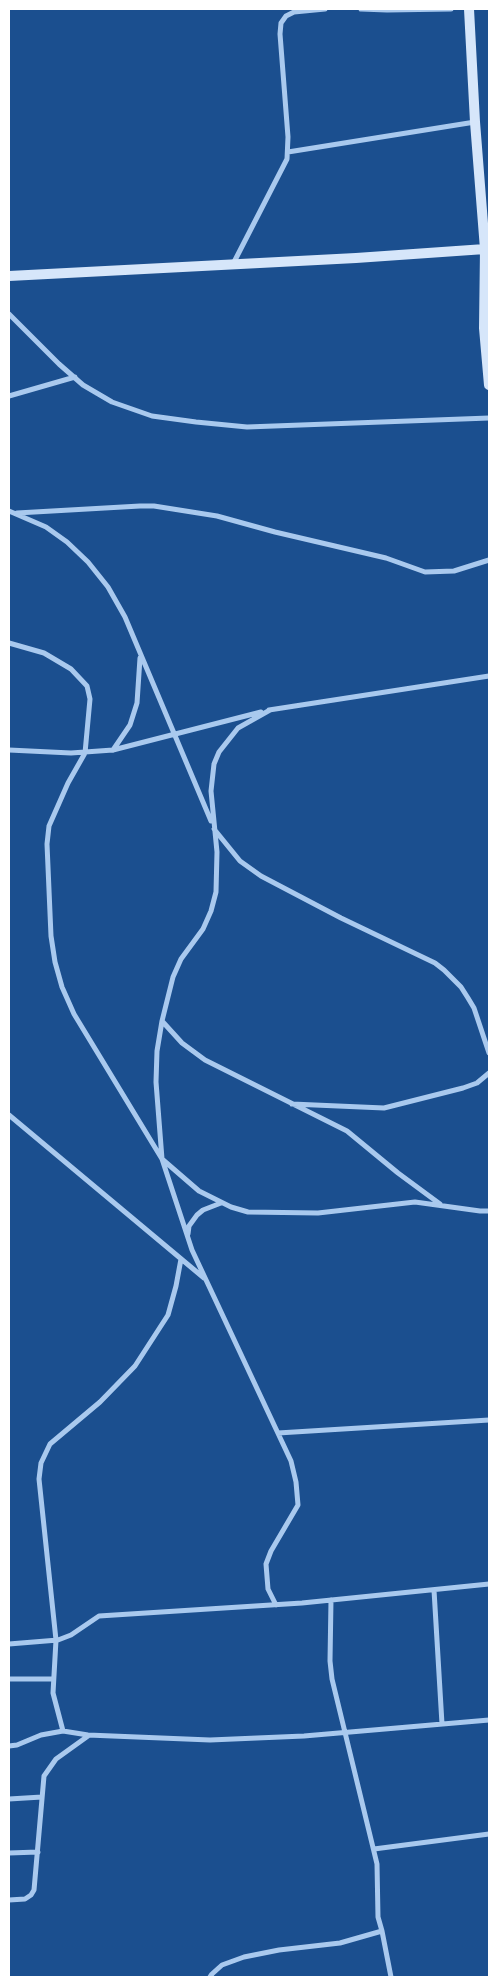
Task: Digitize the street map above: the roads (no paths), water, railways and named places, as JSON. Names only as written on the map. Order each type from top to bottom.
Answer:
[{"type":"street","points":[[233,265],[284,167],[288,152],[280,34],[281,23],[286,16],[294,12],[325,9]]},
{"type":"street","points":[[361,9],[451,9]]},
{"type":"street","points":[[469,9],[474,122],[485,210],[487,292],[484,328],[489,386]]},
{"type":"street","points":[[288,152],[474,122]]},
{"type":"street","points":[[9,276],[233,265],[485,249]]},
{"type":"street","points":[[9,314],[74,377],[112,402],[137,412],[233,426],[292,426],[489,418]]},
{"type":"street","points":[[9,396],[74,377]]},
{"type":"street","points":[[12,512],[154,506],[217,516],[274,532],[386,558],[425,572],[443,573],[454,571],[489,560]]},
{"type":"street","points":[[12,512],[46,528],[67,542],[88,562],[115,598],[214,828],[240,861],[261,876],[341,918],[435,963],[461,987],[474,1008],[489,1053]]},
{"type":"street","points":[[9,643],[44,653],[71,669],[87,686],[90,699],[85,753],[68,783],[49,826],[47,844],[51,936],[55,962],[62,987],[74,1014],[162,1159],[188,1236],[206,1280],[278,1432],[294,1475],[298,1505],[270,1552],[266,1564],[268,1589],[276,1605]]},
{"type":"street","points":[[113,750],[130,725],[137,704],[140,655]]},
{"type":"street","points":[[9,750],[85,753],[113,750],[270,710],[489,676]]},
{"type":"street","points":[[270,710],[238,728],[219,752],[211,775],[217,873],[211,911],[203,929],[182,959],[173,977],[157,1051],[156,1082],[162,1159],[199,1191],[221,1203],[248,1212],[318,1213],[414,1202],[489,1211]]},
{"type":"street","points":[[162,1021],[182,1043],[204,1060],[347,1131],[398,1174],[442,1206]]},
{"type":"street","points":[[289,1103],[384,1108],[477,1083],[489,1073]]},
{"type":"street","points":[[9,1115],[206,1280]]},
{"type":"street","points":[[188,1236],[189,1226],[197,1215],[203,1210],[221,1203]]},
{"type":"street","points":[[63,1731],[53,1693],[56,1640],[39,1480],[41,1463],[50,1444],[118,1385],[139,1359],[168,1315],[181,1259]]},
{"type":"street","points":[[278,1432],[489,1420]]},
{"type":"street","points":[[9,1644],[56,1640],[70,1635],[99,1616],[276,1605],[489,1584]]},
{"type":"street","points":[[434,1590],[442,1724]]},
{"type":"street","points":[[331,1600],[330,1661],[332,1679],[374,1849],[378,1876],[378,1917],[391,1977]]},
{"type":"street","points":[[9,1679],[53,1679]]},
{"type":"street","points":[[9,1746],[63,1731],[88,1736],[210,1740],[345,1733],[489,1720]]},
{"type":"street","points":[[9,1900],[25,1899],[31,1896],[34,1890],[44,1776],[50,1766],[88,1736]]},
{"type":"street","points":[[9,1799],[42,1797]]},
{"type":"street","points":[[374,1849],[489,1834]]},
{"type":"street","points":[[9,1853],[38,1852]]},
{"type":"street","points":[[210,1977],[222,1965],[244,1957],[304,1946],[340,1943],[382,1931]]}]
